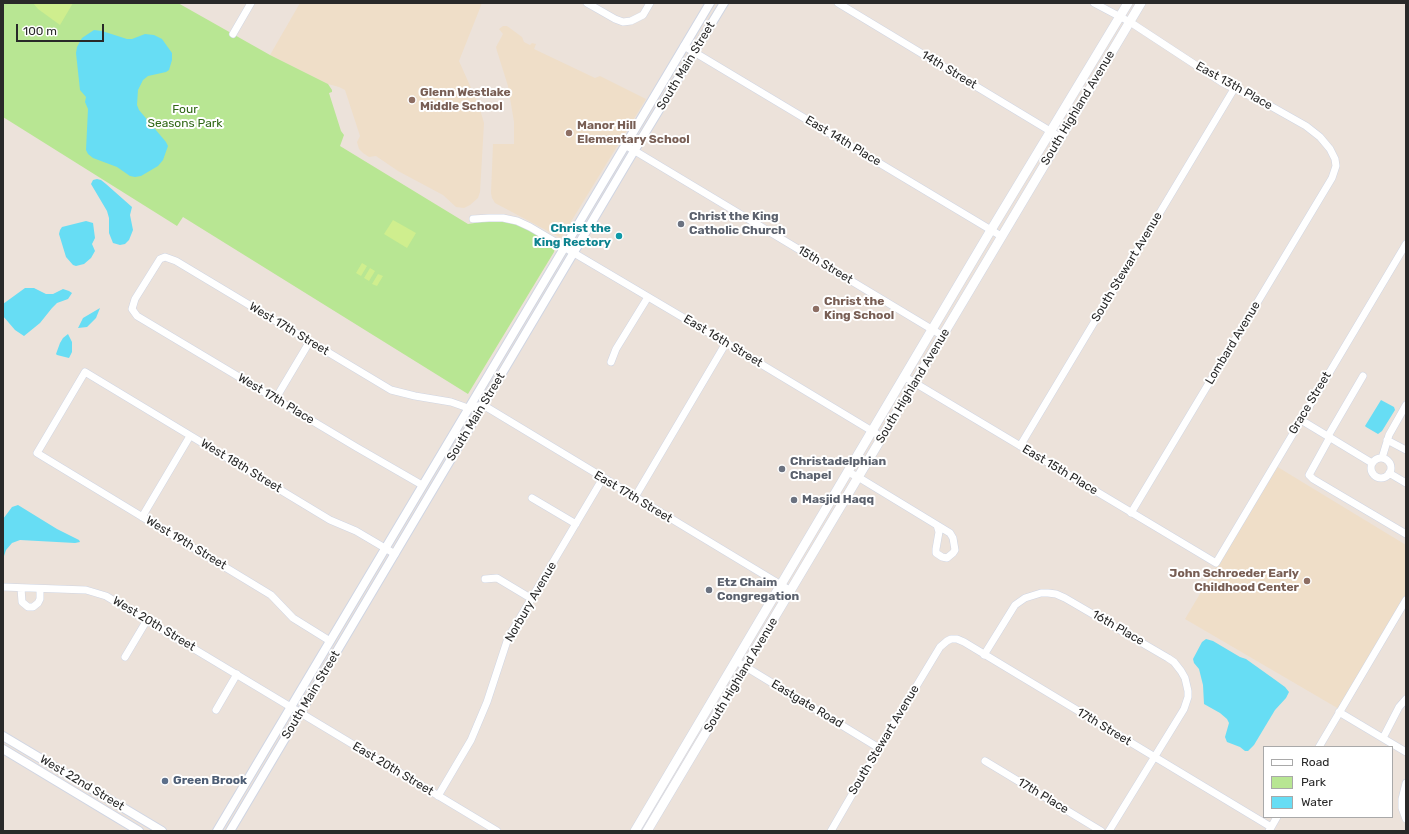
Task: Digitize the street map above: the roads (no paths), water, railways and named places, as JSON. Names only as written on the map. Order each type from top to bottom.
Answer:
[{"type":"main road","name":"South Highland Avenue","points":[[635,831],[991,230],[1128,3]]},
{"type":"main road","name":"South Highland Avenue","points":[[647,831],[1141,3]]},
{"type":"street","points":[[233,34],[251,3]]},
{"type":"street","points":[[587,3],[623,22],[631,21],[643,15],[650,3]]},
{"type":"street","name":"South Main Street","points":[[230,831],[394,554],[564,247],[710,3]]},
{"type":"street","name":"South Main Street","points":[[217,831],[422,485],[574,253],[724,3]]},
{"type":"street","name":"14th Street","points":[[838,3],[1060,137]]},
{"type":"street","name":"East 13th Place","points":[[1094,3],[1130,22],[1165,44],[1194,65],[1234,89],[1267,104],[1306,126],[1320,137],[1330,148],[1335,159],[1334,172]]},
{"type":"street","name":"East 14th Place","points":[[684,46],[1002,236]]},
{"type":"street","name":"South Stewart Avenue","points":[[1020,446],[1234,89]]},
{"type":"street","name":"15th Street","points":[[625,145],[943,336]]},
{"type":"street","name":"Lombard Avenue","points":[[1131,513],[1332,178],[1334,172]]},
{"type":"street","name":"East 16th Street","points":[[473,219],[496,218],[516,221],[530,227],[726,343],[882,438]]},
{"type":"street","name":"Grace Street","points":[[1216,564],[1406,244]]},
{"type":"street","name":"West 17th Street","points":[[132,309],[135,299],[157,263],[160,259],[165,257],[176,261],[390,390],[475,406]]},
{"type":"street","points":[[611,362],[616,349],[648,297]]},
{"type":"street","name":"West 17th Place","points":[[132,309],[137,316],[422,485]]},
{"type":"street","points":[[276,398],[310,341]]},
{"type":"street","points":[[635,498],[726,343]]},
{"type":"street","name":"West 18th Street","points":[[37,453],[85,372],[330,520],[352,529],[394,554]]},
{"type":"street","points":[[1363,376],[1309,475],[1313,479],[1406,534]]},
{"type":"street","name":"East 15th Place","points":[[905,377],[1216,564]]},
{"type":"street","points":[[1382,458],[1391,430],[1406,405]]},
{"type":"street","name":"East 17th Street","points":[[475,406],[603,478],[791,591]]},
{"type":"street","points":[[1301,420],[1372,463]]},
{"type":"street","points":[[142,517],[190,436]]},
{"type":"street","points":[[1388,440],[1406,450]]},
{"type":"street","name":"West 19th Street","points":[[37,453],[271,595],[293,618],[330,640]]},
{"type":"street","points":[[1382,458],[1387,460],[1390,465],[1389,473],[1385,477],[1377,478],[1371,471],[1372,463],[1376,459],[1382,458]]},
{"type":"street","points":[[848,472],[937,525]]},
{"type":"street","points":[[1389,473],[1406,484]]},
{"type":"street","name":"Norbury Avenue","points":[[438,796],[471,740],[508,638],[603,478]]},
{"type":"street","points":[[532,498],[576,524]]},
{"type":"street","points":[[485,579],[496,578],[532,599]]},
{"type":"street","name":"West 20th Street","points":[[3,587],[86,590],[98,593],[112,599],[290,707]]},
{"type":"street","points":[[21,588],[22,602],[28,607],[33,607],[38,603],[40,599],[40,589]]},
{"type":"street","name":"16th Place","points":[[984,655],[1015,605],[1025,598],[1048,592],[1065,598],[1168,658],[1174,662],[1181,671],[1187,685],[1188,697],[1181,715],[1155,757]]},
{"type":"street","points":[[1320,746],[1406,600]]},
{"type":"street","points":[[124,657],[147,620]]},
{"type":"street","name":"17th Street","points":[[939,650],[947,641],[957,639],[964,642],[1155,757],[1270,829]]},
{"type":"street","name":"South Stewart Avenue","points":[[831,831],[879,748],[939,650]]},
{"type":"street","name":"Eastgate Road","points":[[736,661],[879,748]]},
{"type":"street","points":[[216,710],[237,674]]},
{"type":"street","points":[[1383,738],[1399,707],[1406,699]]},
{"type":"street","name":"East 20th Street","points":[[290,707],[497,831]]},
{"type":"street","points":[[1340,712],[1406,752]]},
{"type":"street","name":"West 22nd Street","points":[[3,736],[162,831]]},
{"type":"street","name":"West 22nd Street","points":[[3,749],[139,831]]},
{"type":"street","points":[[1109,831],[1155,757]]},
{"type":"street","name":"17th Place","points":[[985,761],[1101,831]]},
{"type":"street","points":[[1406,783],[1402,799],[1402,808],[1406,819]]},
{"type":"street","points":[[1270,829],[1276,818]]},
{"type":"water","points":[[94,30],[127,39],[132,39],[145,34],[154,35],[162,39],[172,53],[172,60],[169,70],[148,76],[143,80],[138,90],[137,105],[139,110],[168,146],[163,160],[158,166],[141,176],[130,176],[117,167],[93,158],[86,150],[88,109],[85,102],[86,97],[80,90],[76,53],[77,47],[82,38]]},
{"type":"water","points":[[97,179],[106,184],[132,207],[130,215],[133,230],[129,240],[125,244],[120,245],[113,243],[109,233],[109,218],[107,211],[91,184],[93,180]]},
{"type":"water","points":[[86,221],[93,223],[95,238],[92,244],[95,251],[91,258],[84,264],[76,266],[73,265],[66,257],[59,234],[62,227]]},
{"type":"water","points":[[25,288],[34,288],[46,294],[53,294],[63,289],[72,293],[68,299],[57,303],[40,323],[24,336],[15,330],[3,316],[3,304]]},
{"type":"water","points":[[100,308],[96,318],[87,327],[78,328],[83,318]]},
{"type":"water","points":[[68,334],[72,342],[72,352],[69,358],[56,354],[63,338]]},
{"type":"water","points":[[1381,400],[1394,407],[1395,410],[1382,431],[1378,434],[1365,426]]},
{"type":"water","points":[[18,505],[57,529],[79,540],[80,542],[20,540],[12,543],[6,550],[3,559],[3,519],[12,507]]},
{"type":"water","points":[[1206,639],[1213,641],[1246,659],[1285,687],[1289,692],[1286,698],[1275,710],[1254,745],[1248,751],[1227,742],[1225,737],[1229,723],[1227,719],[1220,713],[1204,704],[1203,685],[1199,669],[1194,663],[1193,659],[1202,642]]},
{"type":"place","name":"Glenn Westlake Middle School","points":[[412,100]]},
{"type":"place","name":"Manor Hill Elementary School","points":[[569,133]]},
{"type":"place","name":"Christ the King Catholic Church","points":[[681,224]]},
{"type":"place","name":"Christ the King Rectory","points":[[619,236]]},
{"type":"place","name":"Christ the King School","points":[[816,309]]},
{"type":"place","name":"Christadelphian Chapel","points":[[782,469]]},
{"type":"place","name":"Masjid Haqq","points":[[794,500]]},
{"type":"place","name":"John Schroeder Early Childhood Center","points":[[1307,581]]},
{"type":"place","name":"Etz Chaim Congregation","points":[[709,590]]},
{"type":"place","name":"Green Brook","points":[[165,781]]},
{"type":"park label","name":"Four Seasons Park","points":[[185,117]]}]
